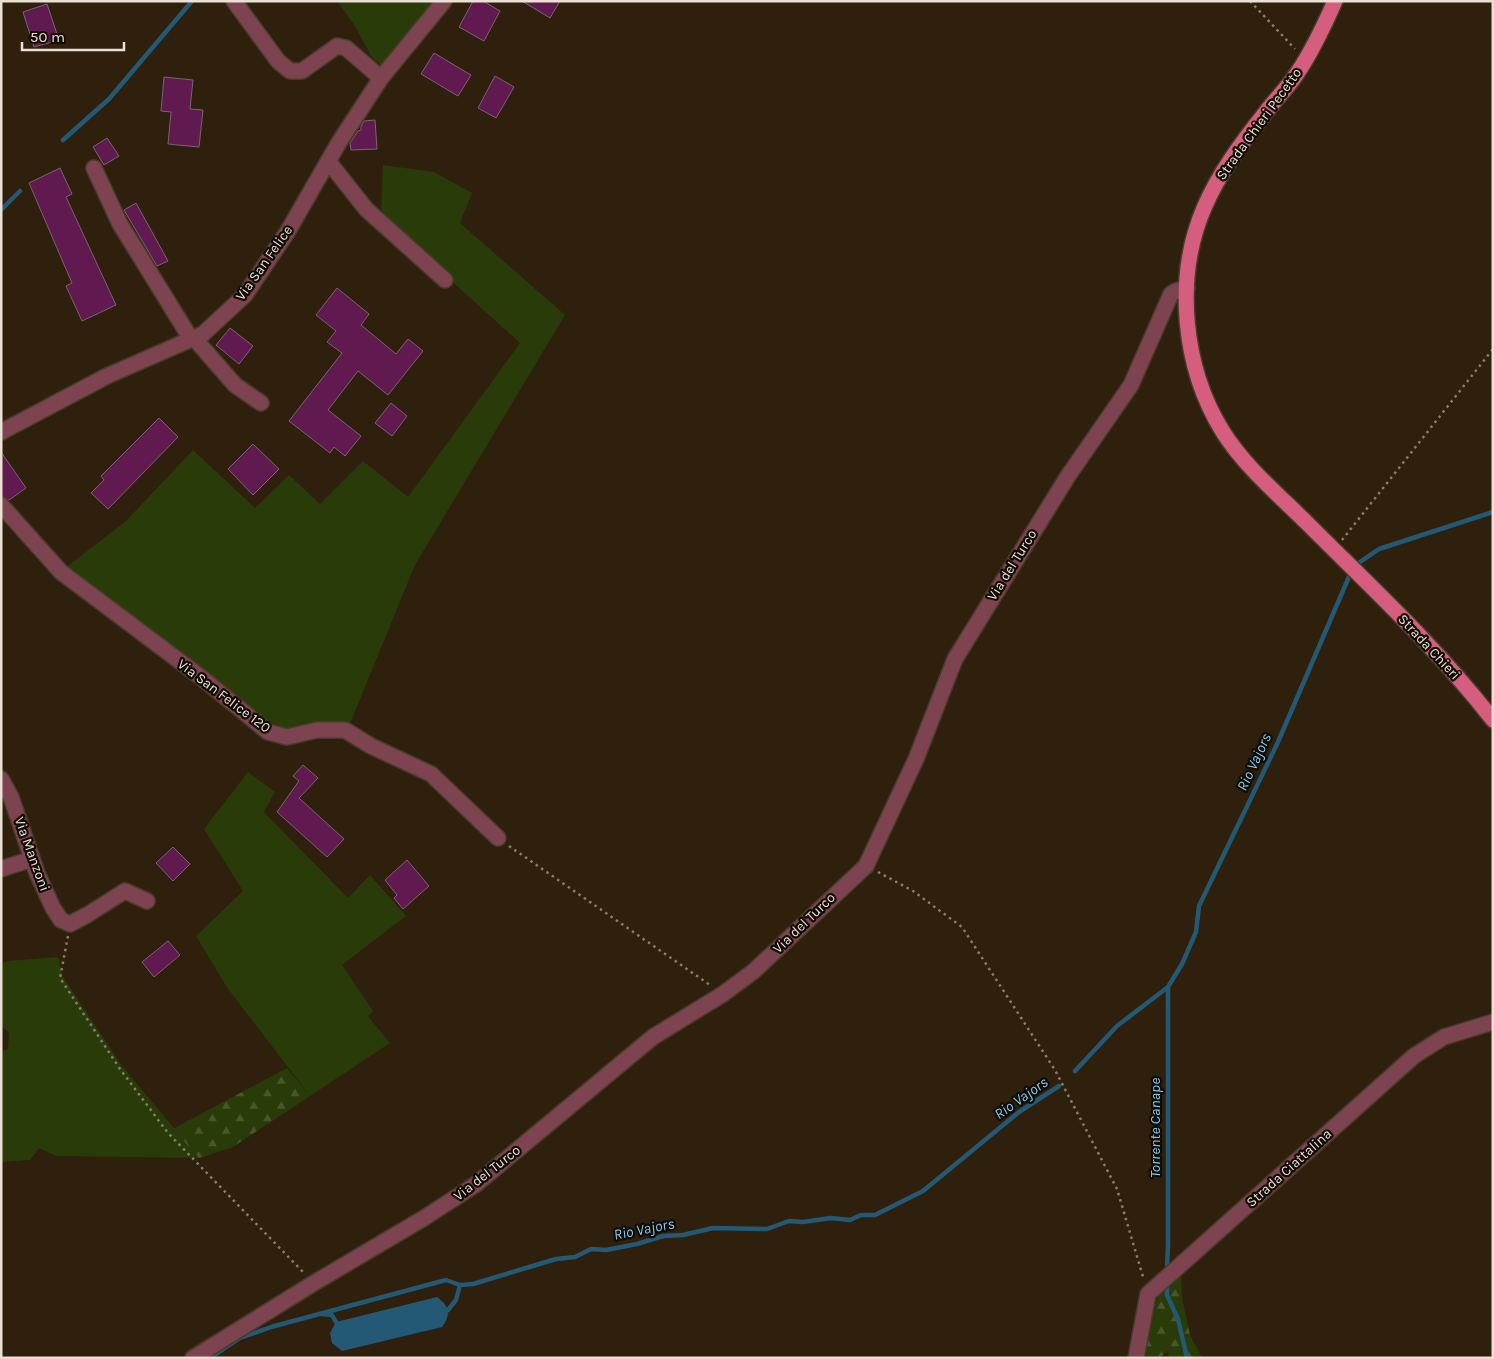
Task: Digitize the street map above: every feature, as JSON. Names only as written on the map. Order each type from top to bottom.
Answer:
[{"type":"main road","name":"Strada Chieri Pecetto","points":[[1335,1],[1321,32],[1296,74],[1221,172],[1203,209],[1191,250],[1186,322],[1191,354],[1208,401],[1223,432],[1249,465],[1361,577]]},
{"type":"main road","name":"Strada Chieri","points":[[1361,577],[1426,641],[1493,720]]},
{"type":"street","points":[[234,1],[278,61],[290,70],[302,71],[337,46],[346,48],[381,78]]},
{"type":"street","name":"Via San Felice","points":[[1,432],[107,376],[203,334],[245,294],[288,230],[328,161],[381,78],[444,1]]},
{"type":"street","points":[[328,161],[366,209],[445,280]]},
{"type":"street","points":[[94,168],[120,224],[192,338],[235,385],[261,404]]},
{"type":"street","name":"Via del Turco","points":[[193,1358],[476,1185],[653,1036],[723,994],[754,971],[866,866],[916,759],[955,659],[1068,476],[1131,385],[1171,294],[1176,290],[1187,288]]},
{"type":"street","name":"Via San Felice 120","points":[[1,506],[61,572],[202,678],[268,732],[287,737],[317,730],[344,730],[371,746],[431,774],[498,838]]},
{"type":"street","name":"Via Manzoni","points":[[1,779],[11,797],[36,874],[61,920],[70,924]]},
{"type":"street","points":[[1,869],[32,860]]},
{"type":"street","points":[[70,924],[125,891],[147,901]]},
{"type":"street","name":"Strada Ciattalina","points":[[1148,1294],[1414,1056],[1444,1037],[1493,1022]]},
{"type":"street","points":[[1136,1358],[1148,1294]]},
{"type":"path","points":[[1250,1],[1305,59]]},
{"type":"path","points":[[1334,550],[1493,349]]},
{"type":"path","points":[[498,838],[723,994]]},
{"type":"path","points":[[866,866],[913,891],[962,927],[1056,1070],[1104,1164],[1116,1189],[1148,1294]]},
{"type":"path","points":[[70,924],[60,978],[120,1069],[168,1133],[314,1283]]},
{"type":"green space","points":[[337,1],[438,1],[384,68],[371,56],[355,26]]},
{"type":"green space","points":[[383,165],[434,172],[472,193],[460,223],[565,315],[415,565],[349,726],[285,732],[268,724],[127,612],[64,569],[126,521],[193,450],[255,508],[289,475],[320,504],[363,461],[408,497],[520,343],[381,217]]},
{"type":"green space","points":[[248,772],[275,792],[264,812],[348,898],[370,875],[406,916],[342,965],[373,1011],[368,1016],[390,1043],[310,1096],[226,986],[196,936],[243,891],[204,829]]},
{"type":"green space","points":[[58,957],[63,977],[122,1066],[199,1158],[56,1156],[39,1148],[30,1160],[1,1162],[1,1052],[8,1049],[9,1033],[1,1025],[1,964],[8,961]]},
{"type":"green space","points":[[287,1068],[310,1096],[233,1147],[199,1158],[173,1129]]},
{"type":"green space","points":[[1181,1274],[1182,1298],[1190,1335],[1202,1358],[1169,1358],[1168,1351],[1159,1358],[1145,1358],[1151,1314],[1159,1295]]},
{"type":"water","points":[[437,1297],[445,1304],[448,1311],[447,1318],[442,1327],[342,1351],[332,1343],[330,1333],[336,1322]]},
{"type":"building","points":[[473,1],[483,1],[500,11],[484,41],[459,27]]},
{"type":"building","points":[[522,1],[560,1],[550,18]]},
{"type":"building","points":[[47,4],[59,40],[34,47],[23,12]]},
{"type":"building","points":[[434,53],[471,75],[458,96],[421,74]]},
{"type":"building","points":[[495,76],[514,87],[496,118],[478,108]]},
{"type":"building","points":[[164,77],[193,80],[190,109],[203,110],[199,147],[168,144],[171,112],[161,111]]},
{"type":"building","points":[[375,120],[377,149],[351,150],[350,143],[358,131],[361,130],[364,121]]},
{"type":"building","points":[[107,138],[119,156],[104,165],[93,147]]},
{"type":"building","points":[[60,168],[72,194],[66,197],[116,305],[82,321],[66,286],[72,283],[29,183]]},
{"type":"building","points":[[136,203],[168,261],[157,266],[124,210]]},
{"type":"building","points":[[337,288],[369,314],[361,325],[396,354],[408,339],[423,351],[388,395],[358,371],[328,410],[361,436],[345,456],[334,447],[330,453],[289,421],[342,353],[327,342],[336,331],[316,315]]},
{"type":"building","points":[[230,328],[253,346],[239,364],[216,345]]},
{"type":"building","points":[[391,403],[407,416],[392,436],[375,423]]},
{"type":"building","points":[[159,418],[178,437],[108,509],[91,493],[104,480],[101,476]]},
{"type":"building","points":[[253,444],[279,469],[253,495],[228,469]]},
{"type":"building","points":[[1,452],[26,488],[9,500],[1,496]]},
{"type":"building","points":[[303,765],[318,778],[299,798],[344,839],[327,857],[277,812],[299,781],[293,776]]},
{"type":"building","points":[[173,847],[190,864],[173,881],[156,863]]},
{"type":"building","points":[[407,860],[429,886],[403,909],[394,898],[397,895],[385,880]]},
{"type":"building","points":[[168,941],[180,955],[154,977],[142,962]]},
{"type":"waterway","points":[[63,140],[109,99],[192,1]]},
{"type":"waterway","points":[[1,210],[20,191]]},
{"type":"waterway","name":"Rio Vajors","points":[[1075,1071],[1117,1026],[1168,987],[1182,964],[1196,932],[1199,906],[1278,742],[1351,572],[1360,562],[1379,549],[1493,512]]},
{"type":"waterway","name":"Torrente Canape","points":[[1167,1270],[1168,987]]},
{"type":"waterway","name":"Rio Vajors","points":[[210,1358],[240,1338],[271,1327],[446,1280],[460,1285],[473,1284],[556,1259],[575,1257],[591,1249],[606,1250],[637,1244],[663,1236],[683,1235],[713,1228],[767,1229],[789,1221],[803,1222],[831,1218],[850,1220],[861,1215],[875,1215],[923,1191],[1019,1112],[1059,1086]]},
{"type":"waterway","points":[[448,1310],[456,1300],[460,1285]]},
{"type":"waterway","name":"Torrente Canape","points":[[1167,1285],[1167,1295],[1178,1319],[1187,1358]]},
{"type":"waterway","name":"Rio Vajors","points":[[322,1314],[332,1315],[336,1322]]}]
